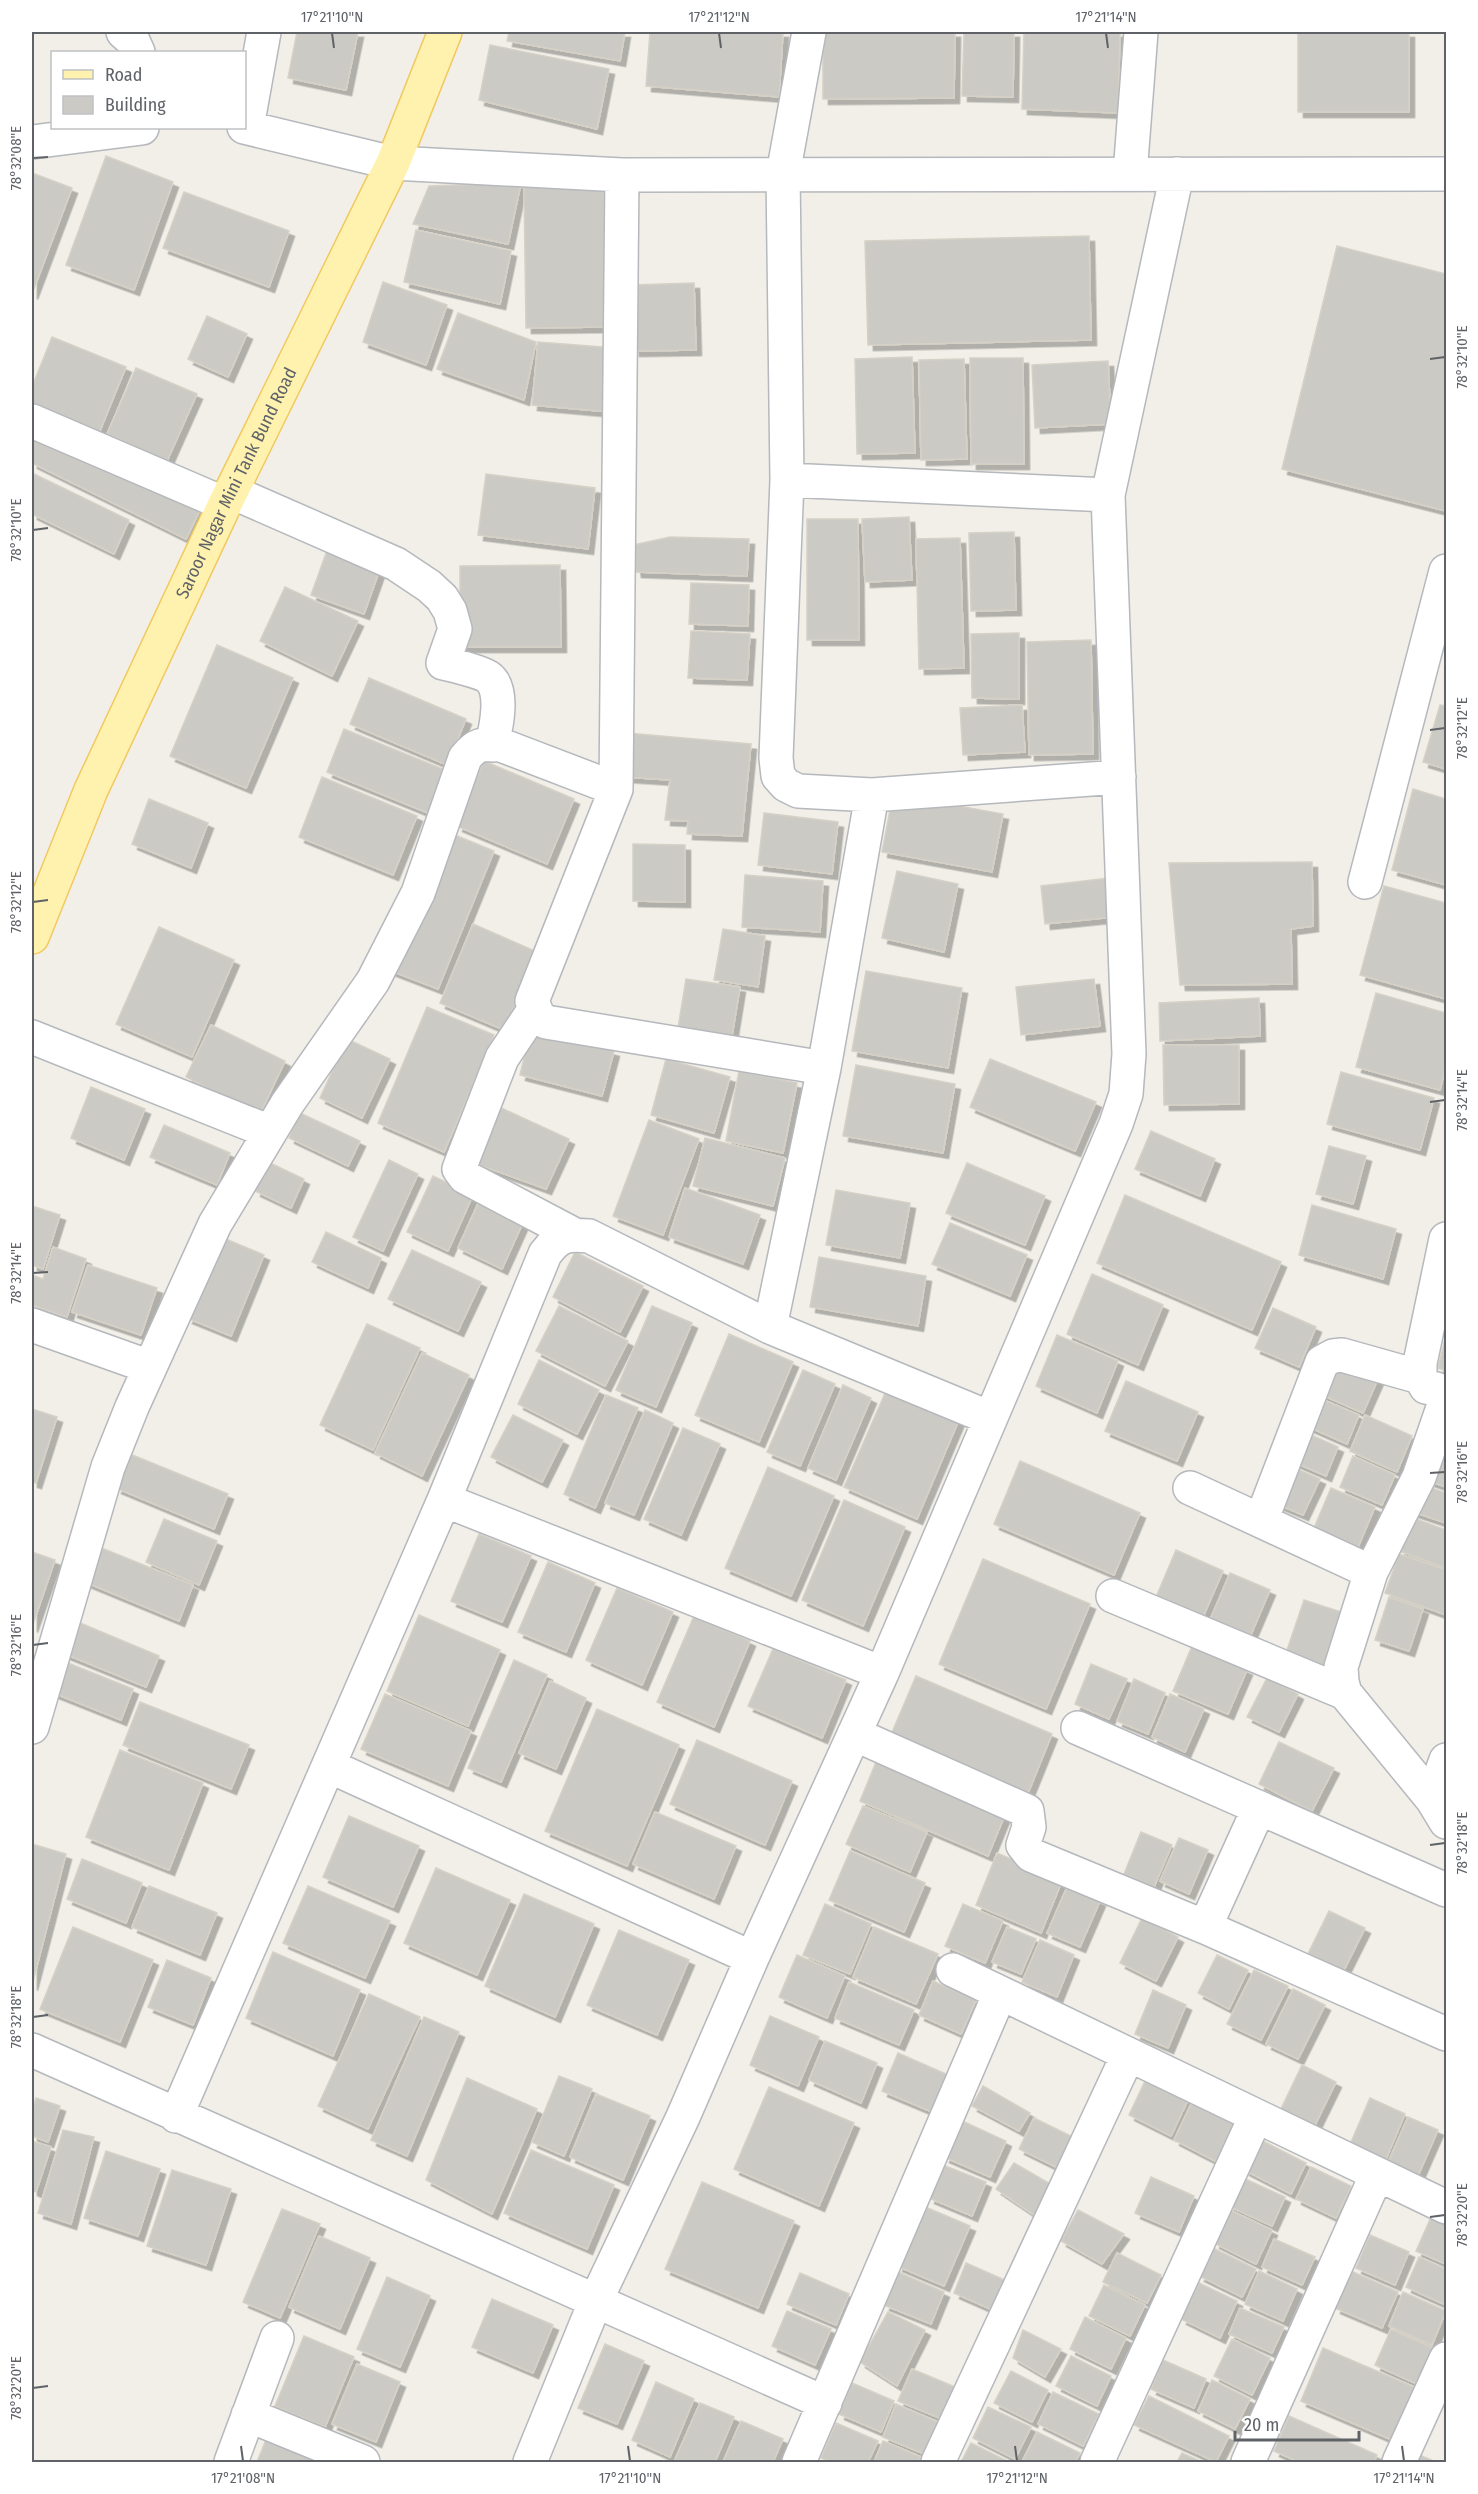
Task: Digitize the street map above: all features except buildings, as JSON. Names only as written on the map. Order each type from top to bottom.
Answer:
[{"type":"main road","name":"Saroor Nagar Mini Tank Bund Road","points":[[32,937],[91,790],[229,498],[393,164],[445,32]]},
{"type":"street","points":[[123,32],[133,41],[138,51]]},
{"type":"street","points":[[264,32],[246,127],[393,164],[622,175],[1446,174]]},
{"type":"street","points":[[809,32],[783,174],[787,480],[776,758],[778,776],[786,785],[798,791],[872,795],[1119,777]]},
{"type":"street","points":[[1130,174],[1141,32]]},
{"type":"street","points":[[32,142],[134,129]]},
{"type":"street","points":[[530,2463],[596,2300],[683,2117],[752,1958],[882,1673],[1116,1124],[1126,1094],[1129,1054],[1107,495],[1177,174]]},
{"type":"street","points":[[622,175],[616,789],[532,1001],[534,1010],[546,1022],[824,1068]]},
{"type":"street","points":[[32,421],[396,564],[442,597],[450,611],[455,629],[443,663],[488,677],[496,688],[498,708],[492,745]]},
{"type":"street","points":[[787,480],[1107,495]]},
{"type":"street","points":[[1365,882],[1446,571]]},
{"type":"street","points":[[32,1727],[38,1681],[108,1467],[150,1366],[215,1224],[286,1104],[373,981],[418,894],[465,758],[474,747],[501,745],[616,789]]},
{"type":"street","points":[[770,1327],[824,1068],[872,795]]},
{"type":"street","points":[[534,1010],[502,1058],[459,1169],[465,1177],[573,1234],[589,1236],[770,1327],[990,1418]]},
{"type":"street","points":[[32,1037],[270,1132]]},
{"type":"street","points":[[176,2116],[444,1500],[545,1254],[556,1239],[573,1234]]},
{"type":"street","points":[[1433,1384],[1420,1363],[1446,1239]]},
{"type":"street","points":[[32,1325],[150,1366]]},
{"type":"street","points":[[1261,1521],[1322,1362],[1333,1356],[1342,1355],[1433,1384]]},
{"type":"street","points":[[1439,1811],[1345,1693],[1341,1666],[1371,1572],[1419,1477],[1446,1399]]},
{"type":"street","points":[[1190,1488],[1371,1572]]},
{"type":"street","points":[[444,1500],[882,1673]]},
{"type":"street","points":[[1113,1596],[1345,1693]]},
{"type":"street","points":[[1078,1728],[1446,1890]]},
{"type":"street","points":[[854,1734],[1027,1812],[1029,1827],[1023,1845],[1031,1855],[1205,1927],[1446,2034]]},
{"type":"street","points":[[1439,1811],[1446,1760]]},
{"type":"street","points":[[329,1766],[752,1958]]},
{"type":"street","points":[[1205,1927],[1259,1808]]},
{"type":"street","points":[[953,1970],[1446,2207]]},
{"type":"street","points":[[799,2463],[1000,1993]]},
{"type":"street","points":[[32,2050],[825,2403]]},
{"type":"street","points":[[938,2463],[1128,2055]]},
{"type":"street","points":[[1097,2463],[1256,2116]]},
{"type":"street","points":[[1248,2463],[1377,2174]]},
{"type":"street","points":[[231,2463],[277,2338]]},
{"type":"street","points":[[1399,2463],[1446,2359]]},
{"type":"street","points":[[248,2415],[363,2463]]}]
